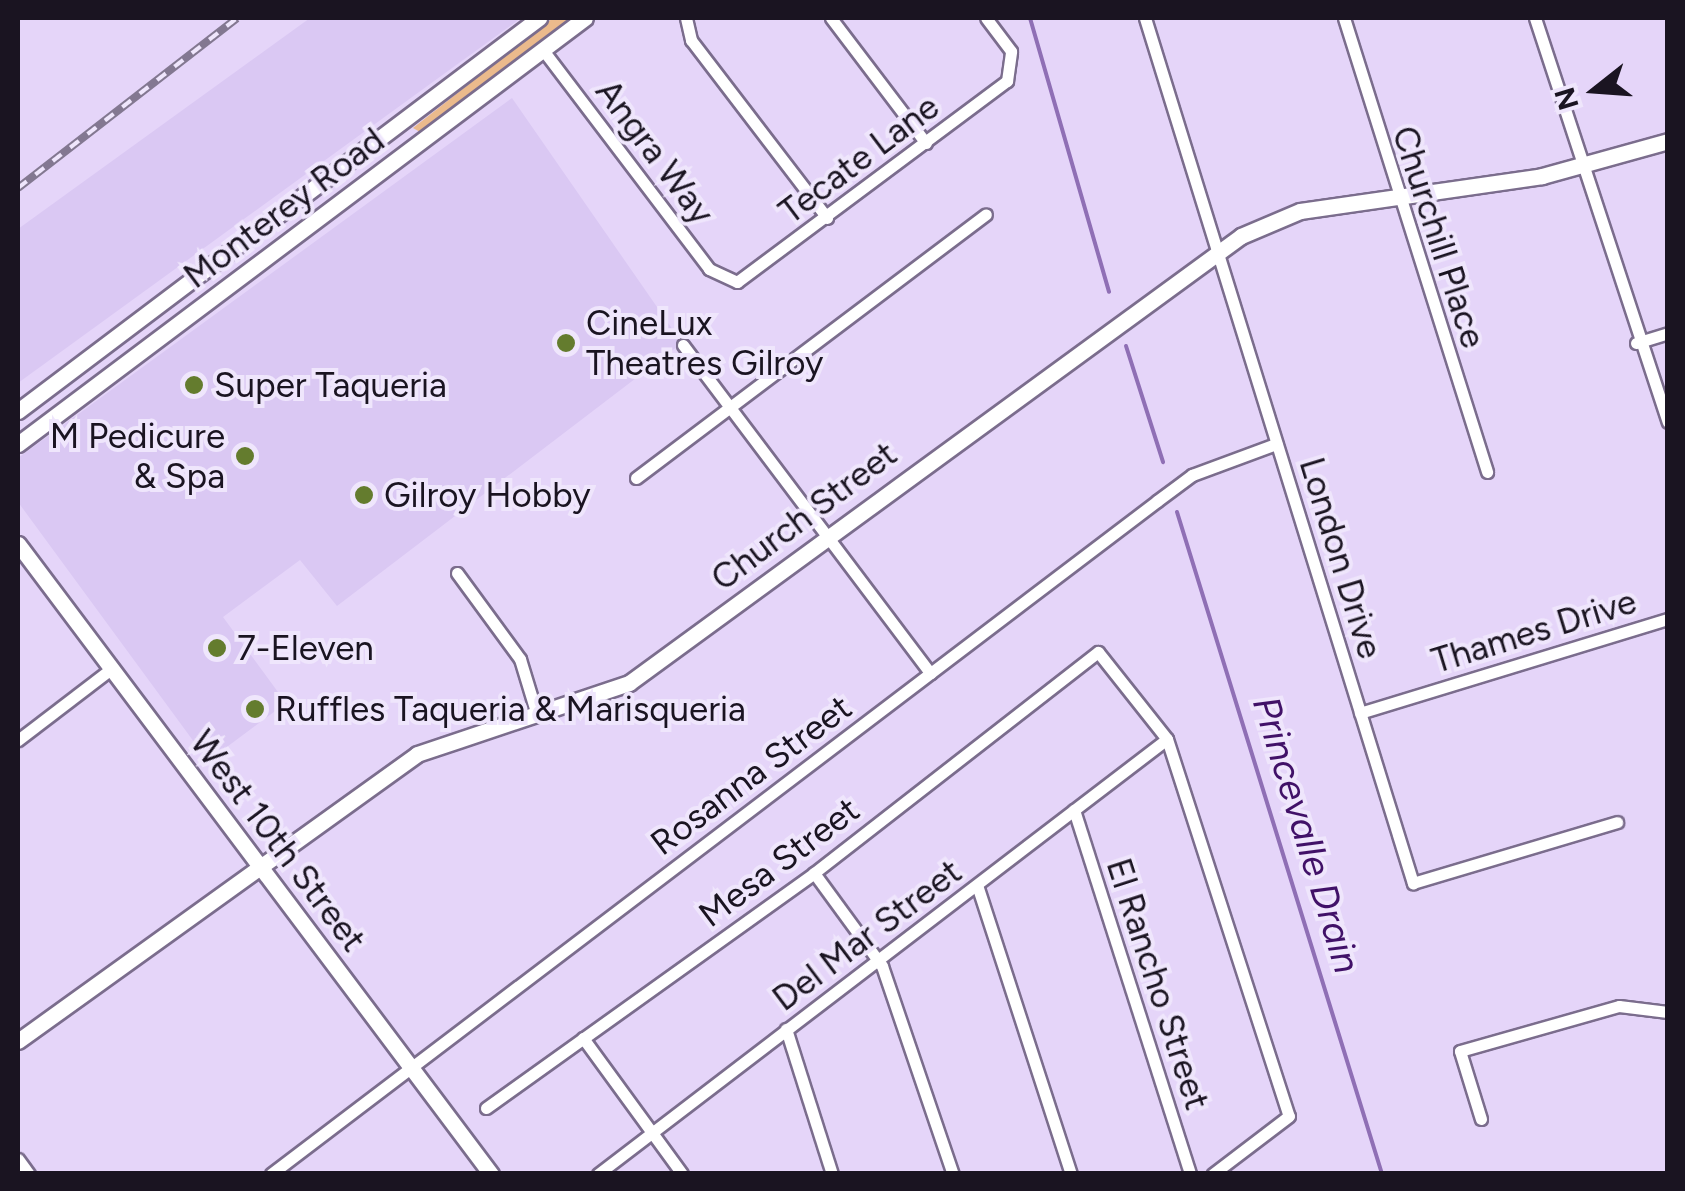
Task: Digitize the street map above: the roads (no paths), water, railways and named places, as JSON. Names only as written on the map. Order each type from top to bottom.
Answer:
[{"type":"street","name":"Monterey Road","points":[[18,411],[539,18]]},
{"type":"street","name":"Monterey Road","points":[[18,444],[585,18]]},
{"type":"street","points":[[686,18],[692,40],[827,218]]},
{"type":"street","points":[[830,18],[926,143]]},
{"type":"street","name":"Tecate Lane","points":[[729,282],[827,218],[926,143],[1013,67],[986,18]]},
{"type":"street","name":"London Drive","points":[[1145,18],[1412,883],[1616,822]]},
{"type":"street","name":"Churchill Place","points":[[1344,18],[1396,197],[1486,472]]},
{"type":"street","points":[[1535,18],[1636,343],[1668,422]]},
{"type":"street","name":"Angra Way","points":[[543,50],[710,269],[729,282]]},
{"type":"street","name":"Church Street","points":[[18,1041],[416,754],[629,683],[1216,250],[1300,211],[1580,166],[1668,141]]},
{"type":"street","points":[[636,478],[986,214]]},
{"type":"street","points":[[1636,343],[1668,333]]},
{"type":"street","points":[[683,344],[930,674]]},
{"type":"street","name":"Rosanna Street","points":[[271,1174],[1192,476],[1276,444]]},
{"type":"street","name":"West 10th Street","points":[[18,544],[491,1174]]},
{"type":"street","points":[[458,573],[520,659],[537,714]]},
{"type":"street","name":"Thames Drive","points":[[1360,713],[1668,619]]},
{"type":"street","name":"Mesa Street","points":[[486,1108],[814,873],[1098,652],[1167,739]]},
{"type":"street","points":[[18,740],[110,669]]},
{"type":"street","points":[[1167,739],[1288,1116],[1213,1174]]},
{"type":"street","name":"Del Mar Street","points":[[598,1174],[786,1030],[882,966],[1167,739]]},
{"type":"street","name":"El Rancho Street","points":[[1074,810],[1190,1174]]},
{"type":"street","points":[[814,873],[882,966],[954,1174]]},
{"type":"street","points":[[978,888],[1071,1174]]},
{"type":"street","points":[[1480,1119],[1460,1051],[1620,1006],[1668,1012]]},
{"type":"street","points":[[786,1030],[832,1174]]},
{"type":"street","points":[[583,1038],[656,1130],[682,1174]]},
{"type":"street","points":[[18,1159],[29,1174]]},
{"type":"waterway","name":"Princevalle Drain","points":[[1030,18],[1109,292]]},
{"type":"waterway","name":"Princevalle Drain","points":[[1126,346],[1163,462]]},
{"type":"waterway","name":"Princevalle Drain","points":[[1177,512],[1382,1174]]},
{"type":"railway","points":[[18,188],[237,18]]},
{"type":"place","name":"CineLux Theatres Gilroy","points":[[566,343]]},
{"type":"place","name":"Super Taqueria","points":[[194,385]]},
{"type":"place","name":"M Pedicure & Spa","points":[[245,456]]},
{"type":"place","name":"Gilroy Hobby","points":[[364,495]]},
{"type":"place","name":"7-Eleven","points":[[217,648]]},
{"type":"place","name":"Ruffles Taqueria & Marisqueria","points":[[255,709]]}]
